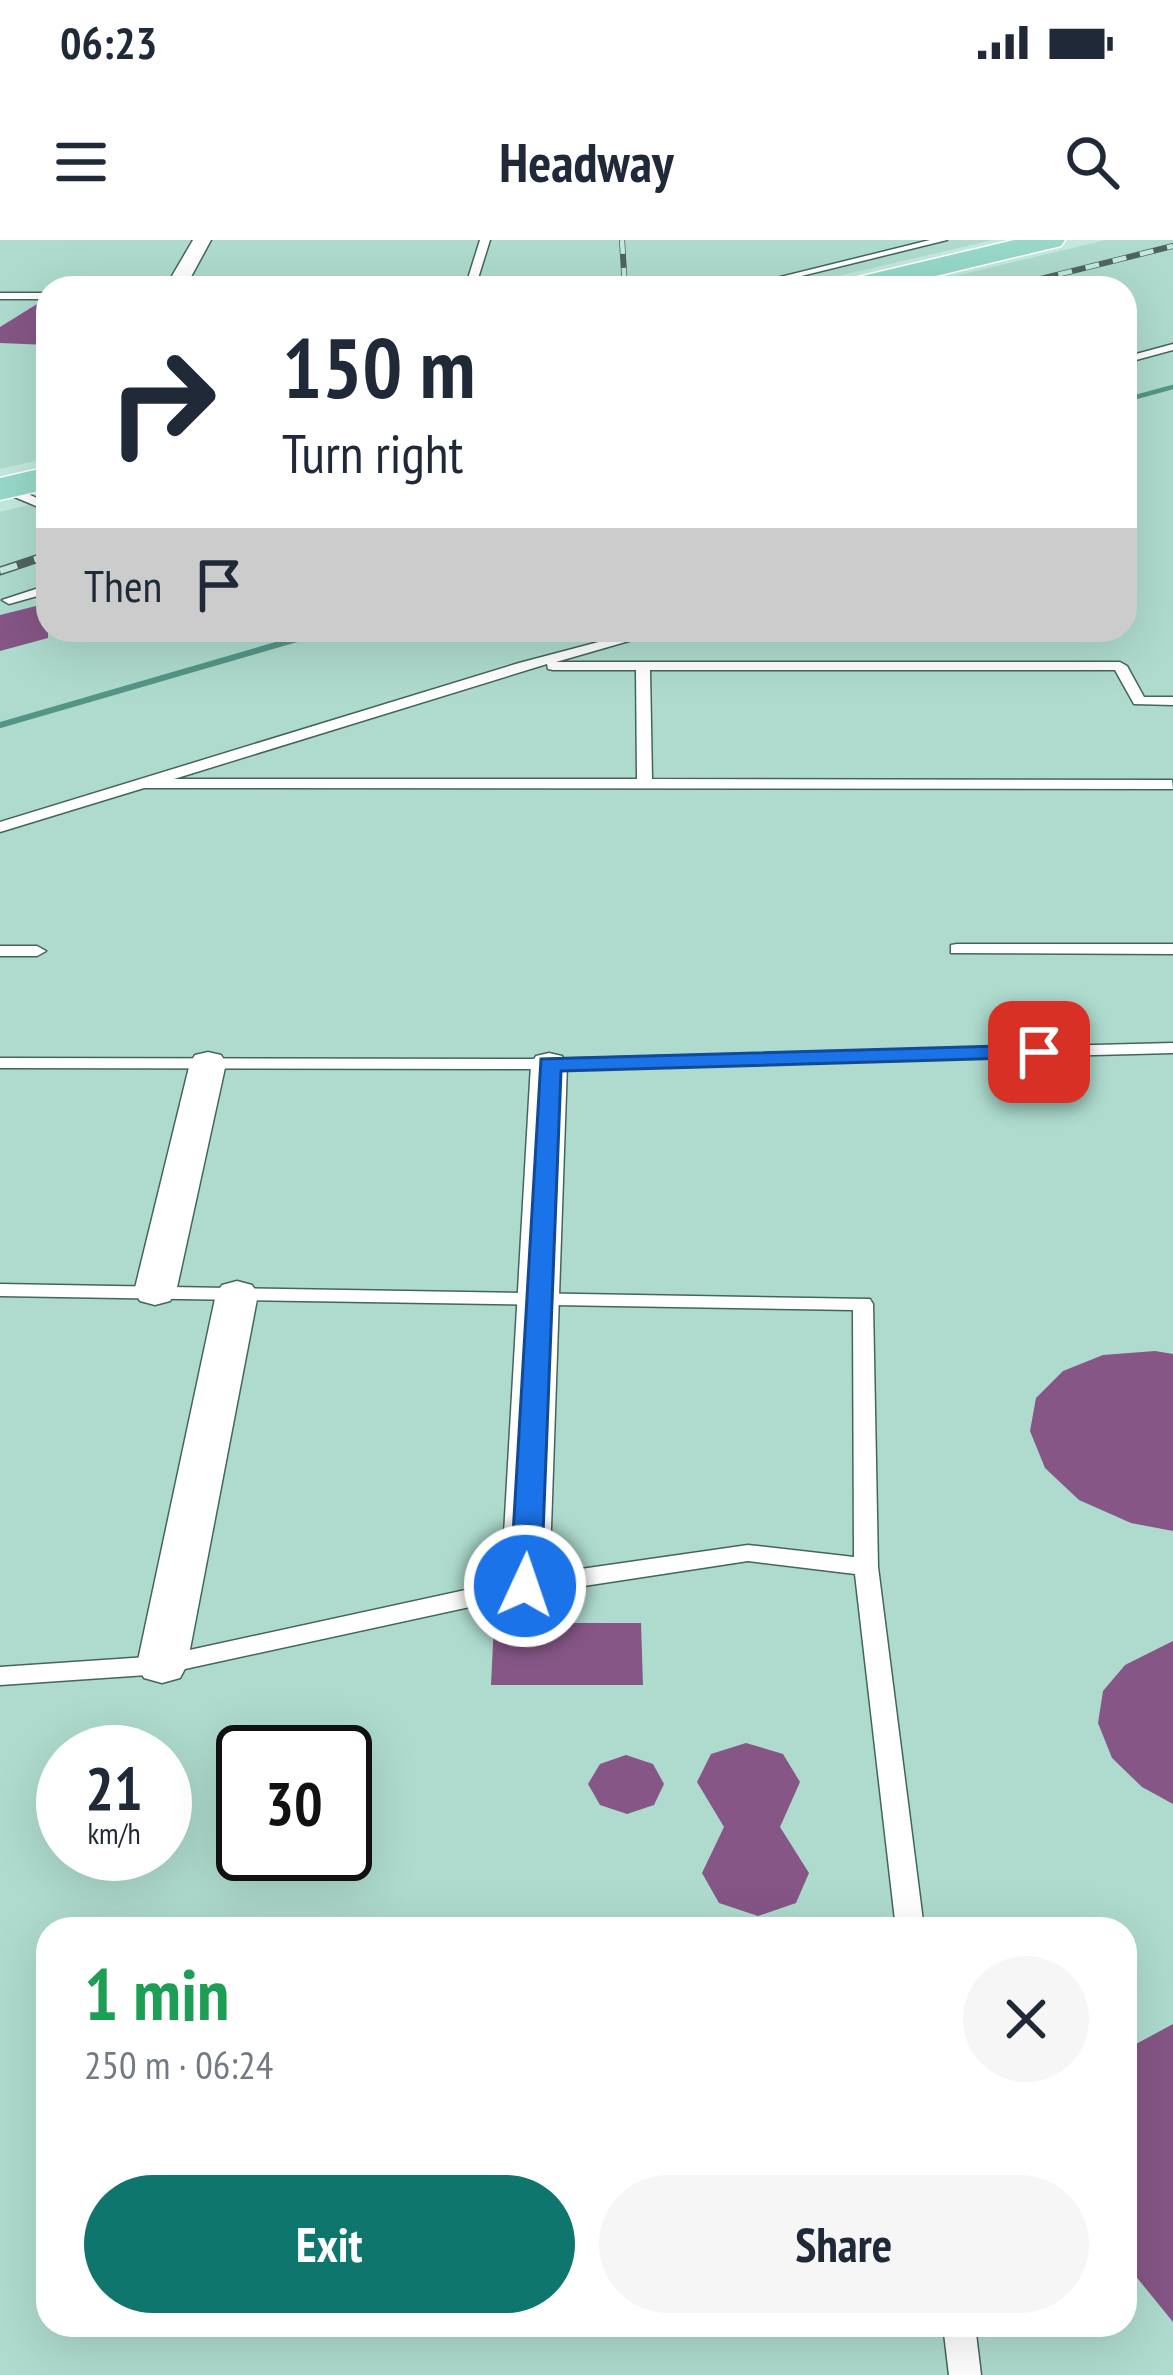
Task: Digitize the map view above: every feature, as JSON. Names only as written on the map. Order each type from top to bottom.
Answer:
[{"type":"main road","points":[[899,276],[1051,240]]},
{"type":"main road","points":[[2,489],[36,481]]},
{"type":"street","points":[[182,276],[202,240]]},
{"type":"street","points":[[155,1292],[208,1063]]},
{"type":"street","points":[[525,1586],[549,1064]]},
{"type":"street","points":[[162,1665],[237,1294]]},
{"type":"lane","points":[[474,276],[485,240]]},
{"type":"lane","points":[[791,276],[942,240]]},
{"type":"lane","points":[[0,296],[36,296]]},
{"type":"lane","points":[[1137,356],[1173,346]]},
{"type":"lane","points":[[2,489],[36,502]]},
{"type":"lane","points":[[9,600],[36,592]]},
{"type":"lane","points":[[0,827],[615,642]]},
{"type":"lane","points":[[524,666],[1120,666],[1139,701],[1173,701]]},
{"type":"lane","points":[[643,666],[645,784]]},
{"type":"lane","points":[[142,783],[1172,785]]},
{"type":"lane","points":[[957,949],[1173,949]]},
{"type":"lane","points":[[0,951],[37,951]]},
{"type":"lane","points":[[0,1063],[549,1064],[1173,1048]]},
{"type":"lane","points":[[0,1290],[863,1304],[866,1567],[909,1917]]},
{"type":"lane","points":[[0,1676],[162,1665],[525,1586],[748,1553],[866,1567]]},
{"type":"lane","points":[[960,2337],[965,2375]]},
{"type":"shaded area","points":[[0,240],[993,240],[838,276],[36,276],[36,461],[0,469]]},
{"type":"shaded area","points":[[1106,240],[1173,240],[1173,2375],[0,2375],[0,512],[36,503],[36,642],[1137,642],[1137,276],[954,276]]},
{"type":"building","points":[[36,305],[36,344],[0,343],[0,327]]},
{"type":"building","points":[[36,606],[36,641],[0,651],[0,615]]},
{"type":"building","points":[[1173,1354],[1173,1531],[1131,1523],[1079,1500],[1045,1468],[1030,1431],[1036,1398],[1063,1371],[1103,1355]]},
{"type":"building","points":[[494,1623],[641,1623],[643,1685],[491,1685]]},
{"type":"building","points":[[1173,1641],[1173,1804],[1142,1787],[1112,1758],[1098,1723],[1103,1691],[1125,1665]]},
{"type":"building","points":[[746,1743],[783,1754],[800,1782],[780,1827],[809,1873],[796,1903],[758,1916],[719,1903],[702,1873],[724,1827],[697,1782],[711,1754]]},
{"type":"building","points":[[626,1755],[653,1764],[664,1784],[654,1805],[627,1814],[600,1805],[588,1784],[600,1764]]},
{"type":"building","points":[[1173,2024],[1173,2322],[1137,2278],[1137,2044]]},
{"type":"waterway","points":[[1137,397],[1173,387]]},
{"type":"waterway","points":[[0,725],[287,642]]},
{"type":"railway","points":[[622,240],[624,276]]},
{"type":"railway","points":[[1052,276],[1173,246]]},
{"type":"railway","points":[[0,571],[36,559]]},
{"type":"route","points":[[525,1586],[549,1064],[1039,1052]]}]
